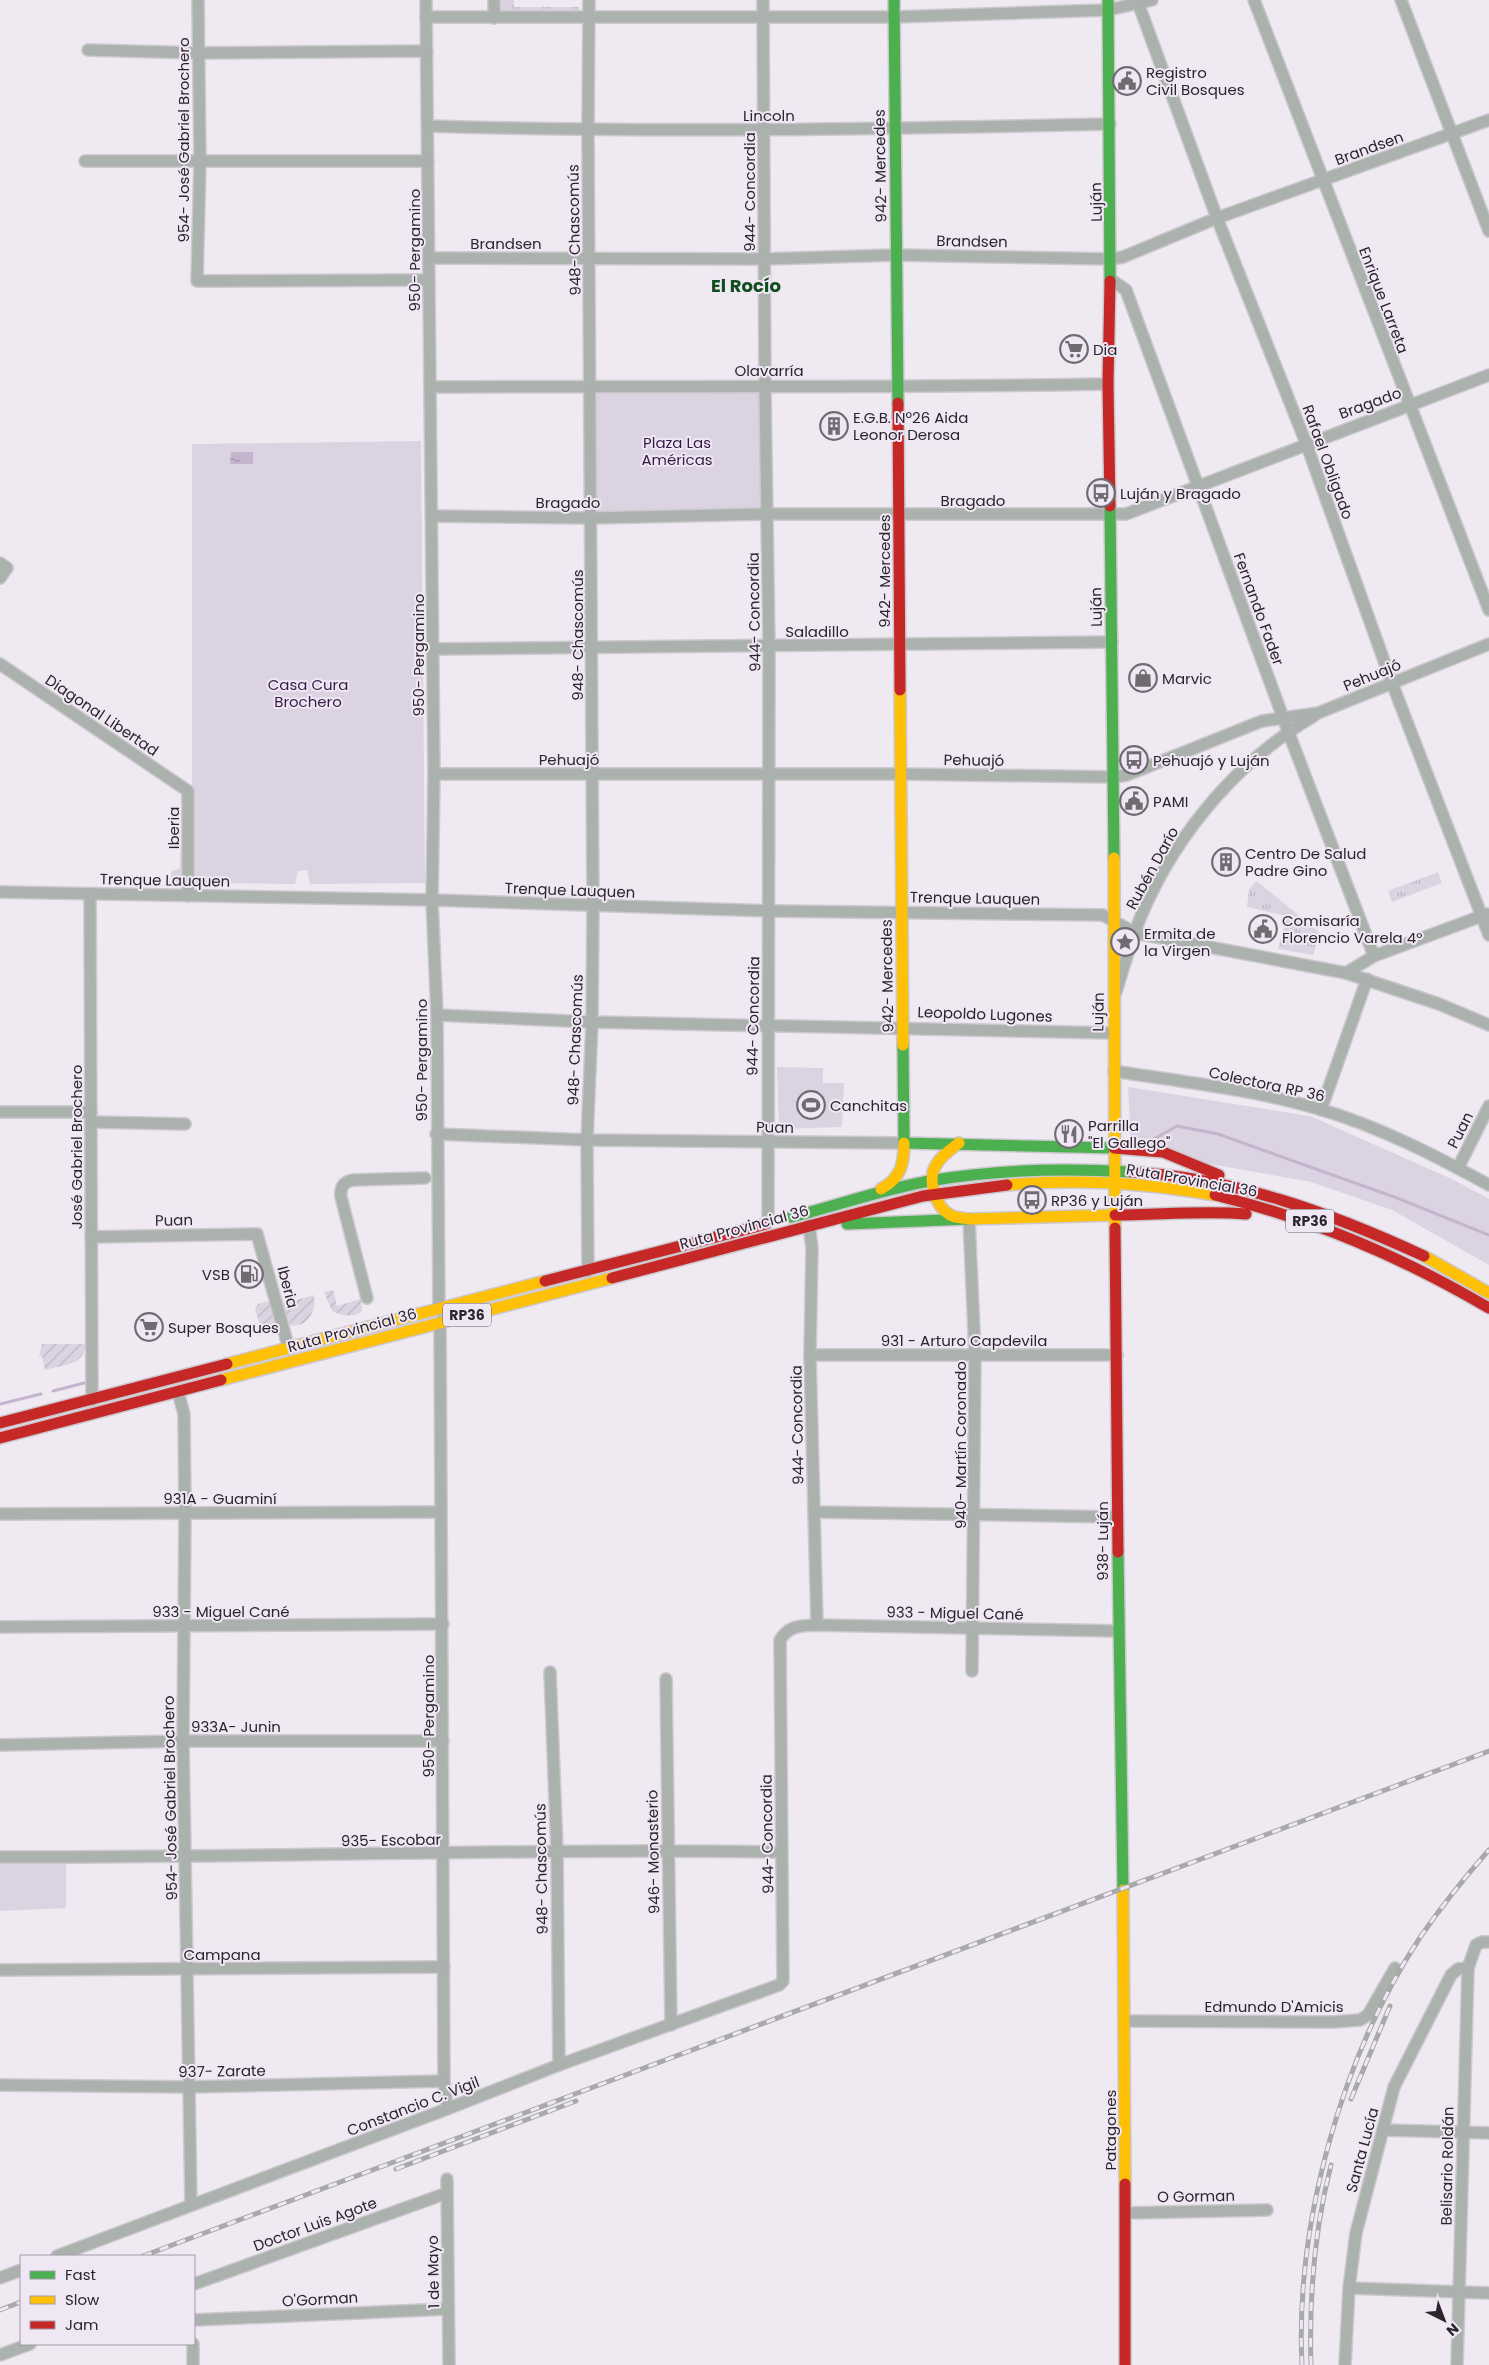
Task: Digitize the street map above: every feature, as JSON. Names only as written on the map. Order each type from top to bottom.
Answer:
[{"type":"main road","name":"942- Mercedes","points":[[854,1201],[895,1181],[902,1169],[904,1143],[894,0]]},
{"type":"main road","name":"Luján","points":[[1108,5],[1111,259],[1108,384],[1114,777],[1113,1033],[1115,1215]]},
{"type":"main road","name":"Puan","points":[[904,1143],[959,1143],[1155,1150],[1174,1155],[1204,1170],[1272,1191],[1287,1200]]},
{"type":"main road","points":[[959,1143],[936,1165],[935,1194],[938,1202],[950,1215],[969,1220]]},
{"type":"main road","name":"Ruta Provincial 36","points":[[0,1423],[934,1181],[1039,1169],[1115,1169],[1194,1178],[1287,1200],[1337,1216],[1410,1247],[1489,1293]]},
{"type":"main road","name":"Ruta Provincial 36","points":[[0,1438],[809,1225],[935,1194],[1016,1185],[1115,1182],[1188,1191],[1248,1204],[1322,1225],[1364,1242],[1427,1272],[1489,1308]]},
{"type":"main road","points":[[809,1225],[1238,1212],[1291,1224],[1328,1237],[1364,1242]]},
{"type":"main road","name":"938- Luján","points":[[1115,1215],[1118,1632],[1123,1895]]},
{"type":"main road","name":"Patagones","points":[[1123,1895],[1125,2365]]},
{"type":"street","name":"954- José Gabriel Brochero","points":[[198,0],[200,161],[197,281],[429,280]]},
{"type":"street","name":"950- Pergamino","points":[[426,0],[434,774],[432,900],[437,1015],[436,1134],[439,1310]]},
{"type":"street","points":[[494,0],[494,18]]},
{"type":"street","name":"948- Chascomús","points":[[588,1270],[587,1140],[594,906],[588,131],[589,0]]},
{"type":"street","name":"944- Concordia","points":[[763,0],[770,774],[770,911],[767,1025],[768,1223]]},
{"type":"street","points":[[426,17],[894,18],[1108,5],[1152,0]]},
{"type":"street","name":"Enrique Larreta","points":[[1254,0],[1408,405],[1489,610]]},
{"type":"street","points":[[1401,0],[1489,231]]},
{"type":"street","name":"Rafael Obligado","points":[[1137,2],[1217,218],[1306,443],[1392,683],[1485,914],[1489,935]]},
{"type":"street","points":[[88,50],[199,53],[427,51]]},
{"type":"street","name":"Brandsen","points":[[429,258],[764,259],[896,255],[1111,259],[1123,257],[1217,218],[1489,120]]},
{"type":"street","name":"Lincoln","points":[[428,126],[588,131],[895,129],[1110,124]]},
{"type":"street","points":[[85,161],[428,161]]},
{"type":"street","name":"Fernando Fader","points":[[1110,278],[1126,290],[1288,731],[1374,956]]},
{"type":"street","name":"Bragado","points":[[432,516],[592,518],[768,514],[1126,514],[1306,443],[1489,375]]},
{"type":"street","name":"Olavarría","points":[[430,387],[765,385],[897,388],[1108,384]]},
{"type":"street","points":[[0,578],[4,566]]},
{"type":"street","name":"Saladillo","points":[[433,649],[591,646],[899,646],[1112,642]]},
{"type":"street","name":"Pehuajó","points":[[434,774],[901,774],[1114,777],[1127,775],[1262,721],[1318,714],[1489,644]]},
{"type":"street","name":"Diagonal Libertad","points":[[0,664],[188,791]]},
{"type":"street","name":"Rubén Darío","points":[[1114,1001],[1135,932],[1160,877],[1193,825],[1237,774],[1288,731],[1318,714]]},
{"type":"street","name":"Iberia","points":[[188,791],[188,896]]},
{"type":"street","name":"Trenque Lauquen","points":[[0,892],[432,900],[770,911],[1103,915],[1135,932],[1346,973],[1439,1004],[1489,1025]]},
{"type":"street","name":"José Gabriel Brochero","points":[[90,894],[92,1400]]},
{"type":"street","points":[[1346,973],[1374,956],[1485,914]]},
{"type":"street","points":[[1321,1110],[1367,979]]},
{"type":"street","name":"Leopoldo Lugones","points":[[437,1015],[592,1022],[903,1027],[1113,1033]]},
{"type":"street","name":"Colectora RP 36","points":[[1114,1071],[1252,1093],[1321,1110],[1391,1136],[1489,1185]]},
{"type":"street","name":"Puan","points":[[1458,1168],[1489,1106]]},
{"type":"street","points":[[0,1112],[185,1124]]},
{"type":"street","name":"Puan","points":[[436,1134],[587,1140],[904,1143]]},
{"type":"street","points":[[367,1298],[341,1197],[342,1188],[345,1183],[352,1180],[425,1178]]},
{"type":"street","name":"940- Martín Coronado","points":[[969,1220],[975,1354],[974,1629],[972,1671]]},
{"type":"street","name":"944- Concordia","points":[[809,1225],[812,1248],[810,1355],[817,1626]]},
{"type":"street","name":"Iberia","points":[[258,1234],[289,1348]]},
{"type":"street","name":"Puan","points":[[91,1236],[258,1234]]},
{"type":"street","name":"950- Pergamino","points":[[440,1322],[444,2081],[447,2109]]},
{"type":"street","name":"931 - Arturo Capdevila","points":[[810,1355],[1117,1355]]},
{"type":"street","name":"954- José Gabriel Brochero","points":[[178,1392],[184,1414],[186,1513],[183,1741],[191,2205]]},
{"type":"street","name":"931A - Guaminí","points":[[0,1514],[441,1512]]},
{"type":"street","points":[[814,1512],[1117,1518]]},
{"type":"street","name":"933 - Miguel Cané","points":[[0,1627],[443,1624]]},
{"type":"street","name":"944- Concordia","points":[[780,1985],[783,1980],[780,1640],[785,1631],[792,1627]]},
{"type":"street","name":"933 - Miguel Cané","points":[[792,1627],[1118,1632]]},
{"type":"street","name":"948- Chascomús","points":[[550,1672],[556,1851],[559,2065]]},
{"type":"street","name":"946- Monasterio","points":[[666,1679],[671,2025]]},
{"type":"street","name":"933A- Junin","points":[[0,1745],[183,1741],[443,1741]]},
{"type":"street","name":"935- Escobar","points":[[0,1857],[186,1858],[668,1850],[782,1852]]},
{"type":"street","name":"Belisario Roldán","points":[[1457,2365],[1468,1968],[1476,1945],[1482,1942],[1489,1942]]},
{"type":"street","name":"Campana","points":[[0,1970],[444,1967]]},
{"type":"street","name":"Edmundo D'Amicis","points":[[1124,2021],[1332,2022],[1360,2020],[1368,2015],[1394,1968]]},
{"type":"street","name":"Santa Lucía","points":[[1345,2365],[1349,2288],[1356,2232],[1394,2087],[1451,1975],[1458,1969],[1468,1968]]},
{"type":"street","name":"Constancio C. Vigil","points":[[60,2255],[559,2065],[780,1985]]},
{"type":"street","name":"937- Zarate","points":[[0,2085],[189,2087],[444,2081]]},
{"type":"street","points":[[1383,2130],[1489,2133]]},
{"type":"street","name":"1 de Mayo","points":[[447,2179],[449,2365]]},
{"type":"street","name":"Doctor Luis Agote","points":[[195,2284],[447,2193]]},
{"type":"street","name":"O Gorman","points":[[1125,2213],[1267,2210]]},
{"type":"street","points":[[0,2278],[20,2270]]},
{"type":"street","points":[[1349,2288],[1489,2293]]},
{"type":"street","name":"O'Gorman","points":[[195,2321],[448,2309]]},
{"type":"street","points":[[0,2354],[27,2345]]},
{"type":"street","points":[[193,2345],[193,2365]]},
{"type":"green space","points":[[498,0],[514,0],[514,7],[579,7],[579,13],[498,13]]},
{"type":"green space","name":"Plaza Las Américas","points":[[765,385],[768,514],[592,518],[590,386]]},
{"type":"green space","name":"Casa Cura Brochero","points":[[421,441],[425,883],[310,884],[307,870],[298,871],[295,884],[192,883],[192,444]]},
{"type":"green space","points":[[173,811],[184,811],[182,881],[179,885],[171,885],[171,872],[180,868],[181,814],[173,814]]},
{"type":"green space","points":[[1438,872],[1442,883],[1392,902],[1388,891]]},
{"type":"green space","points":[[1257,881],[1320,933],[1313,955],[1278,949],[1287,916],[1247,907],[1249,889]]},
{"type":"green space","name":"Canchitas","points":[[777,1067],[823,1068],[823,1083],[844,1083],[842,1127],[779,1129]]},
{"type":"green space","points":[[1128,1087],[1310,1116],[1454,1180],[1489,1199],[1489,1265],[1392,1210],[1311,1182],[1131,1150]]},
{"type":"green space","points":[[333,1290],[337,1306],[361,1299],[362,1311],[355,1315],[348,1315],[332,1311],[324,1292]]},
{"type":"green space","points":[[314,1295],[314,1307],[310,1317],[301,1324],[290,1325],[282,1304]]},
{"type":"green space","points":[[267,1301],[270,1303],[276,1321],[274,1329],[269,1332],[261,1329],[255,1309],[258,1304]]},
{"type":"green space","points":[[42,1344],[85,1344],[82,1356],[77,1360],[45,1370],[42,1356],[39,1357]]},
{"type":"green space","points":[[0,1862],[66,1862],[66,1908],[0,1911]]},
{"type":"water","points":[[231,452],[253,452],[253,464],[230,464]]},
{"type":"waterway","points":[[1145,1144],[1177,1126],[1218,1134],[1397,1198],[1489,1235]]},
{"type":"waterway","points":[[53,1391],[88,1382]]},
{"type":"waterway","points":[[0,1404],[41,1394]]},
{"type":"railway","points":[[146,2255],[1489,1751]]},
{"type":"railway","points":[[1302,2365],[1302,2311],[1307,2255],[1316,2198],[1329,2142],[1347,2087],[1368,2033],[1393,1983],[1421,1936],[1489,1850]]},
{"type":"railway","points":[[1351,2099],[1390,2006]]},
{"type":"railway","points":[[396,2169],[576,2101]]},
{"type":"railway","points":[[1311,2365],[1311,2314],[1314,2264],[1320,2215],[1331,2165]]},
{"type":"railway","points":[[0,2310],[20,2302]]},
{"type":"traffic: fast","points":[[894,0],[898,403]]},
{"type":"traffic: fast","points":[[1108,0],[1110,281]]},
{"type":"traffic: fast","points":[[1110,506],[1114,858]]},
{"type":"traffic: fast","points":[[903,1045],[904,1143],[1114,1148]]},
{"type":"traffic: fast","points":[[791,1217],[899,1187],[960,1176],[1034,1170],[1132,1172]]},
{"type":"traffic: fast","points":[[847,1224],[969,1219]]},
{"type":"traffic: fast","points":[[1118,1552],[1123,1890]]},
{"type":"traffic: slow","points":[[900,690],[903,1045]]},
{"type":"traffic: slow","points":[[1114,858],[1115,1228]]},
{"type":"traffic: slow","points":[[881,1189],[888,1185],[900,1170],[904,1143]]},
{"type":"traffic: slow","points":[[959,1143],[938,1162],[933,1171],[932,1178],[934,1192],[940,1206],[952,1216],[969,1219],[1115,1215]]},
{"type":"traffic: slow","points":[[1007,1185],[1059,1182],[1111,1183],[1163,1187],[1215,1195]]},
{"type":"traffic: slow","points":[[1424,1256],[1489,1293]]},
{"type":"traffic: slow","points":[[221,1380],[612,1278]]},
{"type":"traffic: slow","points":[[227,1364],[545,1281]]},
{"type":"traffic: slow","points":[[1123,1890],[1125,2184]]},
{"type":"traffic: jam","points":[[1110,281],[1108,384],[1110,506]]},
{"type":"traffic: jam","points":[[898,403],[900,690]]},
{"type":"traffic: jam","points":[[1114,1148],[1163,1152],[1219,1175]]},
{"type":"traffic: jam","points":[[1132,1172],[1208,1182],[1282,1200],[1354,1226],[1424,1256]]},
{"type":"traffic: jam","points":[[612,1278],[923,1196],[1007,1185]]},
{"type":"traffic: jam","points":[[1215,1195],[1287,1216],[1356,1241],[1423,1272],[1489,1308]]},
{"type":"traffic: jam","points":[[1115,1215],[1246,1214]]},
{"type":"traffic: jam","points":[[545,1281],[766,1224]]},
{"type":"traffic: jam","points":[[1115,1228],[1118,1552]]},
{"type":"traffic: jam","points":[[0,1423],[227,1364]]},
{"type":"traffic: jam","points":[[0,1438],[221,1380]]},
{"type":"traffic: jam","points":[[1125,2184],[1125,2365]]},
{"type":"place","name":"Registro Civil Bosques","points":[[1127,81]]},
{"type":"place","name":"Dia","points":[[1074,349]]},
{"type":"place","name":"E.G.B. Nº26 Aida Leonor Derosa","points":[[834,426]]},
{"type":"place","name":"Luján y Bragado","points":[[1101,493]]},
{"type":"place","name":"Marvic","points":[[1143,678]]},
{"type":"place","name":"Pehuajó y Luján","points":[[1134,760]]},
{"type":"place","name":"PAMI","points":[[1134,801]]},
{"type":"place","name":"Centro De Salud Padre Gino","points":[[1226,862]]},
{"type":"place","name":"Comisaría Florencio Varela 4°","points":[[1263,929]]},
{"type":"place","name":"Ermita de la Virgen","points":[[1125,942]]},
{"type":"place","name":"Canchitas","points":[[811,1105]]},
{"type":"place","name":"Parrilla \"El Gallego\"","points":[[1069,1134]]},
{"type":"place","name":"RP36 y Luján","points":[[1032,1200]]},
{"type":"place","name":"VSB","points":[[249,1274]]},
{"type":"place","name":"Super Bosques","points":[[149,1327]]},
{"type":"district","name":"El Rocío","points":[[746,285]]}]
